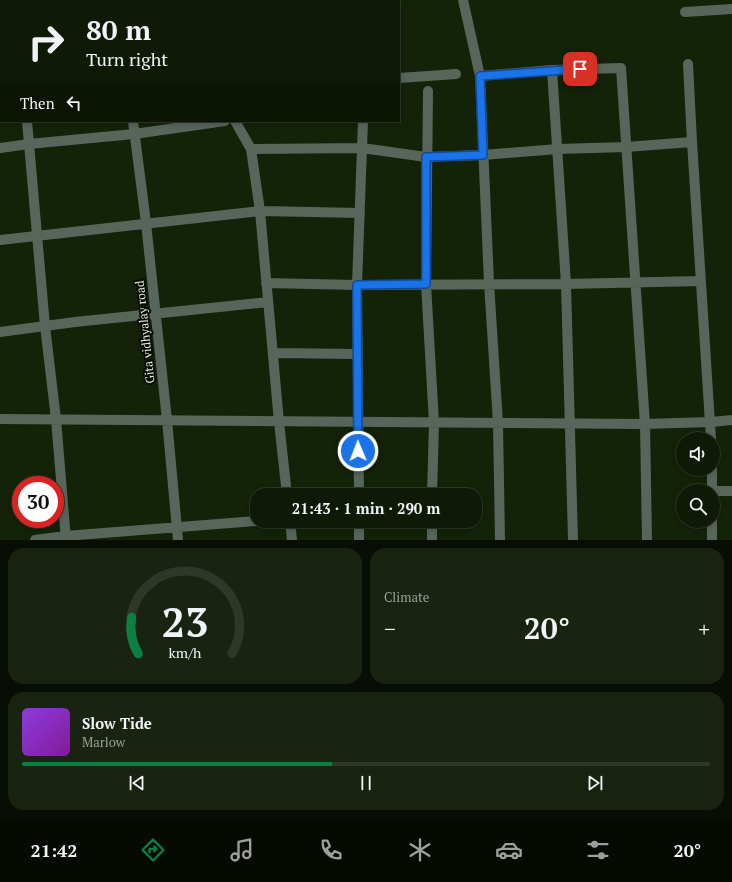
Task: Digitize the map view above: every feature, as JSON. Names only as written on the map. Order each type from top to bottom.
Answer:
[{"type":"street","points":[[463,0],[480,76],[489,283],[498,423],[500,540]]},
{"type":"street","points":[[685,12],[732,9]]},
{"type":"street","points":[[688,64],[711,432]]},
{"type":"street","points":[[480,76],[552,70],[621,68],[645,424],[648,540]]},
{"type":"street","points":[[552,70],[566,284],[573,540]]},
{"type":"street","points":[[400,78],[456,74]]},
{"type":"street","points":[[428,91],[426,157],[426,284],[434,423],[432,488]]},
{"type":"street","points":[[26,122],[45,326],[56,419],[65,538]]},
{"type":"street","name":"Gita vidhyalay road","points":[[133,122],[168,420],[178,540]]},
{"type":"street","points":[[0,148],[134,134],[218,122]]},
{"type":"street","points":[[236,122],[251,149],[260,211],[286,488]]},
{"type":"street","points":[[359,488],[357,422],[357,285],[363,122]]},
{"type":"street","points":[[251,149],[362,148],[426,157],[483,155],[558,149],[626,147],[692,142]]},
{"type":"street","points":[[0,240],[260,211],[360,213]]},
{"type":"street","points":[[266,283],[357,285],[489,283],[566,284],[701,281]]},
{"type":"street","points":[[0,332],[268,302]]},
{"type":"street","points":[[273,353],[357,354]]},
{"type":"street","points":[[0,420],[56,419],[645,424],[732,420]]},
{"type":"street","points":[[720,491],[732,490]]},
{"type":"street","points":[[35,540],[250,522]]},
{"type":"street","points":[[291,528],[292,540]]},
{"type":"street","points":[[359,528],[360,540]]},
{"type":"street","points":[[432,528],[432,540]]},
{"type":"street","points":[[712,528],[712,540]]},
{"type":"route","points":[[358,451],[357,285],[426,284],[426,157],[483,155],[480,76],[580,69]]}]
